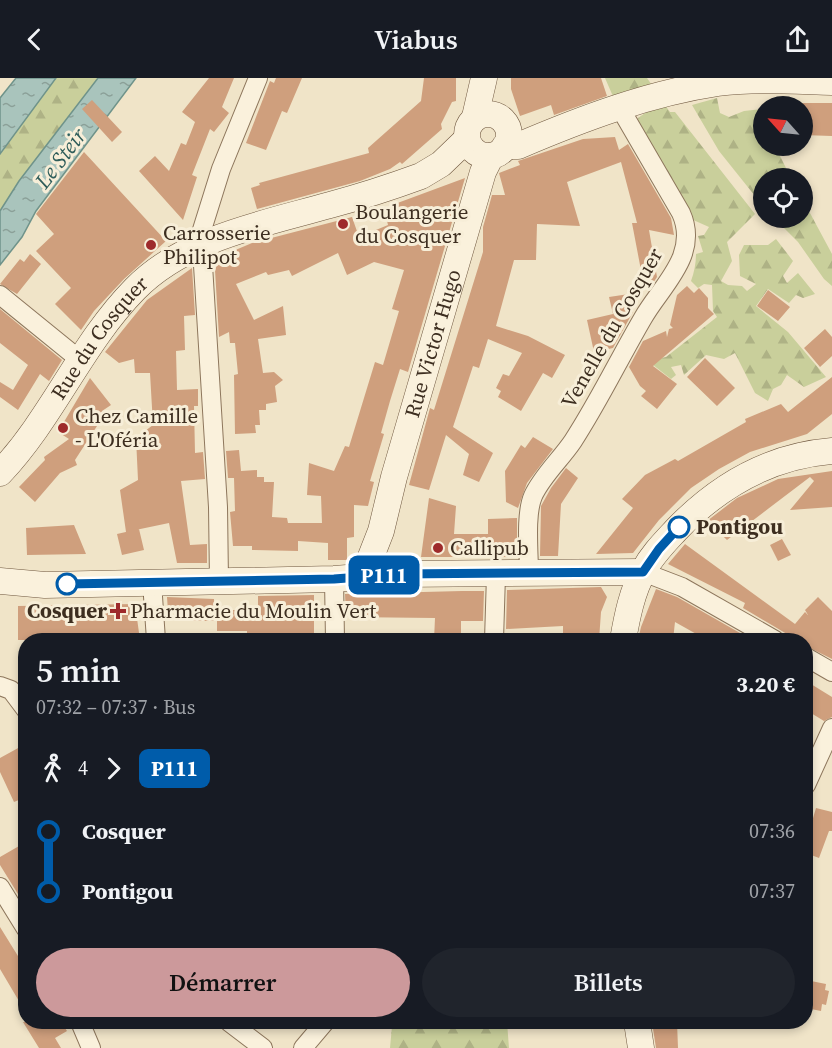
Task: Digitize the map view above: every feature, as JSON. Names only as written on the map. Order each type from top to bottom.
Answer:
[{"type":"street","points":[[219,581],[218,507],[201,246],[202,226],[258,78]]},
{"type":"street","name":"Rue Victor Hugo","points":[[363,577],[381,531],[394,477],[483,172],[489,137],[484,78]]},
{"type":"street","points":[[489,137],[494,78]]},
{"type":"street","name":"Rue du Cosquer","points":[[0,473],[34,433],[80,360],[109,319],[136,287],[162,268],[201,246],[241,230],[392,186],[432,170],[489,137],[518,146],[620,108],[720,80],[832,82]]},
{"type":"street","name":"Venelle du Cosquer","points":[[529,573],[532,497],[575,438],[645,315],[666,289],[680,260],[685,239],[686,227],[681,213],[620,108]]},
{"type":"street","points":[[0,295],[80,360]]},
{"type":"street","points":[[625,633],[632,600],[643,572],[668,538],[697,509],[722,489],[772,463],[799,455],[832,451]]},
{"type":"street","points":[[381,531],[386,549],[400,574]]},
{"type":"street","points":[[0,589],[34,585],[334,579],[400,574],[643,572],[682,587],[764,633]]},
{"type":"street","points":[[494,633],[496,575]]},
{"type":"street","points":[[334,579],[335,633]]},
{"type":"street","points":[[0,581],[34,585]]},
{"type":"street","points":[[152,582],[156,633]]},
{"type":"street","points":[[813,661],[832,672]]},
{"type":"street","points":[[0,686],[11,690],[18,699]]},
{"type":"street","points":[[813,770],[832,728]]},
{"type":"street","points":[[0,887],[18,916]]},
{"type":"street","points":[[83,1029],[91,1048]]},
{"type":"street","points":[[238,1029],[263,1048]]},
{"type":"street","points":[[303,1048],[319,1029]]},
{"type":"street","points":[[629,1048],[631,1029]]},
{"type":"street","points":[[638,1029],[641,1048]]},
{"type":"green space","points":[[56,78],[98,78],[19,181],[0,211],[0,154]]},
{"type":"green space","points":[[605,78],[647,78],[656,91],[615,101]]},
{"type":"green space","points":[[717,98],[720,113],[729,117],[753,110],[753,156],[780,156],[786,168],[753,168],[753,194],[719,151],[692,105]]},
{"type":"green space","points":[[662,101],[670,112],[675,112],[753,211],[753,216],[727,242],[732,261],[721,281],[728,285],[742,286],[747,291],[756,284],[740,276],[739,255],[744,245],[768,245],[776,239],[793,261],[783,276],[787,283],[798,273],[815,294],[803,298],[796,295],[789,303],[768,289],[756,306],[788,332],[826,377],[804,387],[787,375],[781,385],[773,389],[768,401],[755,393],[735,353],[724,359],[706,355],[684,375],[681,365],[671,367],[676,375],[671,379],[648,361],[666,357],[717,317],[713,311],[712,285],[704,284],[698,288],[691,281],[696,254],[703,252],[698,236],[704,235],[709,227],[691,219],[634,125],[638,118]]},
{"type":"green space","points":[[813,219],[832,254],[832,286],[824,279],[798,242],[784,228],[813,228]]},
{"type":"green space","points":[[392,1029],[508,1029],[509,1048],[390,1048]]},
{"type":"water","points":[[16,78],[56,78],[0,154],[0,98]]},
{"type":"water","name":"Le Steir","points":[[98,78],[136,78],[36,211],[22,237],[0,265],[0,211],[19,181]]},
{"type":"building","points":[[209,78],[234,78],[222,107],[229,113],[214,132],[210,129],[192,175],[197,177],[183,220],[139,171],[155,156],[169,171],[181,143],[186,145],[195,122],[182,112]]},
{"type":"building","points":[[276,78],[302,78],[287,113],[282,111],[266,150],[246,143],[270,81],[274,83]]},
{"type":"building","points":[[424,78],[456,78],[456,101],[452,102],[441,124],[442,129],[402,164],[400,162],[390,169],[360,181],[257,209],[251,188],[260,185],[259,183],[369,153],[368,148],[421,101]]},
{"type":"building","points":[[511,78],[601,78],[607,96],[554,115],[551,105],[520,116],[511,89]]},
{"type":"building","points":[[92,100],[122,132],[112,142],[82,109]]},
{"type":"building","points":[[813,103],[832,103],[832,136],[813,135]]},
{"type":"building","points":[[615,137],[619,150],[628,144],[671,218],[674,235],[649,230],[657,277],[651,286],[644,286],[632,223],[637,223],[621,162],[567,182],[580,226],[537,224],[536,260],[514,260],[496,326],[528,336],[565,355],[552,378],[543,373],[521,411],[498,397],[501,391],[496,388],[503,374],[509,376],[522,353],[488,339],[479,368],[473,366],[453,427],[493,453],[479,482],[463,475],[469,454],[446,435],[429,490],[409,485],[430,408],[434,410],[483,252],[483,227],[492,195],[505,195],[499,173],[520,165],[518,161],[583,139]]},
{"type":"building","points":[[84,152],[166,241],[124,279],[94,311],[81,330],[55,304],[71,288],[36,251],[54,234],[36,214]]},
{"type":"building","points":[[465,178],[408,372],[400,369],[390,401],[381,433],[384,434],[370,481],[374,482],[368,506],[354,505],[354,537],[347,538],[347,560],[328,560],[328,543],[298,541],[298,551],[252,550],[252,546],[233,546],[230,512],[235,511],[234,478],[228,478],[226,451],[239,450],[241,471],[257,470],[257,477],[264,477],[264,482],[274,482],[272,517],[287,518],[288,523],[322,523],[321,496],[307,495],[309,463],[334,471],[345,446],[349,447],[375,362],[383,365],[399,311],[392,309],[404,270],[374,262],[347,275],[338,253],[292,276],[289,270],[268,275],[266,272],[236,284],[254,320],[283,306],[286,335],[258,339],[263,373],[274,372],[283,380],[275,386],[277,402],[266,404],[266,410],[259,410],[260,425],[255,425],[256,433],[235,434],[234,375],[238,374],[235,343],[230,343],[229,332],[219,337],[215,270],[219,260],[226,254],[252,243],[352,217],[359,237],[388,225],[384,208]]},
{"type":"building","points":[[30,254],[41,264],[17,294],[0,284],[20,259],[24,262]]},
{"type":"building","points":[[192,268],[195,315],[184,316],[185,350],[176,351],[177,390],[198,389],[198,406],[194,406],[195,453],[203,452],[205,479],[181,481],[190,545],[207,544],[207,563],[177,563],[169,523],[126,532],[120,490],[138,480],[136,438],[142,445],[146,444],[145,431],[153,425],[150,373],[135,373],[134,359],[119,363],[105,352],[147,300]]},
{"type":"building","points":[[687,286],[694,293],[699,288],[708,298],[708,308],[714,314],[653,366],[677,384],[657,409],[641,396],[646,391],[640,386],[629,367],[643,341],[666,331],[667,337],[669,329],[673,328],[670,325],[677,295]]},
{"type":"building","points":[[768,290],[790,307],[778,321],[757,306]]},
{"type":"building","points":[[629,294],[633,312],[613,348],[594,352],[587,320],[613,314],[609,297]]},
{"type":"building","points":[[0,309],[62,360],[49,381],[40,374],[18,410],[0,397],[0,382],[13,390],[28,365],[0,343]]},
{"type":"building","points":[[825,329],[832,337],[832,356],[820,367],[804,348]]},
{"type":"building","points":[[705,358],[735,388],[717,406],[687,377]]},
{"type":"building","points":[[832,377],[832,414],[807,434],[750,452],[691,488],[659,520],[633,553],[596,554],[633,508],[622,499],[645,475],[675,459],[678,461],[746,422],[745,419],[781,404],[788,412]]},
{"type":"building","points":[[90,378],[111,405],[102,411],[106,418],[97,426],[75,460],[77,465],[60,473],[35,502],[19,487],[45,460],[44,457],[69,439],[58,432]]},
{"type":"building","points":[[533,437],[553,449],[527,483],[518,508],[506,502],[505,471],[521,445],[525,448]]},
{"type":"building","points":[[566,468],[578,478],[561,504],[558,556],[540,556],[541,506]]},
{"type":"building","points":[[832,471],[832,507],[790,510],[814,481],[810,477],[727,540],[707,521],[737,498],[778,479]]},
{"type":"building","points":[[429,498],[456,506],[454,534],[488,534],[488,519],[517,518],[517,557],[421,557]]},
{"type":"building","points":[[74,525],[86,554],[27,555],[26,528]]},
{"type":"building","points":[[139,529],[144,550],[122,555],[117,534]]},
{"type":"building","points":[[782,539],[791,555],[778,561],[770,545]]},
{"type":"building","points":[[685,544],[795,624],[805,612],[808,615],[805,610],[818,597],[832,611],[832,659],[813,650],[813,633],[785,633],[743,608],[745,603],[668,564]]},
{"type":"building","points":[[601,587],[607,597],[601,612],[600,633],[563,633],[563,626],[506,629],[507,590]]},
{"type":"building","points":[[656,589],[677,597],[740,633],[695,633],[675,622],[674,633],[640,633]]},
{"type":"building","points":[[484,591],[483,621],[461,621],[461,633],[434,633],[435,618],[346,617],[345,594]]},
{"type":"building","points":[[314,595],[314,633],[217,631],[217,610],[258,610],[258,596]]},
{"type":"building","points":[[167,597],[214,599],[214,621],[192,621],[192,611],[168,611]]},
{"type":"building","points":[[135,604],[139,633],[18,633],[18,606]]},
{"type":"building","points":[[813,685],[832,697],[832,717],[824,721],[813,714]]},
{"type":"building","points":[[18,748],[18,800],[14,802],[0,772],[0,758]]},
{"type":"building","points":[[816,808],[832,812],[832,831],[829,831],[819,858],[813,856],[813,818]]},
{"type":"building","points":[[18,847],[18,894],[0,865],[0,857]]},
{"type":"building","points":[[0,927],[18,956],[18,999],[0,969]]},
{"type":"building","points":[[813,981],[826,984],[825,990],[829,991],[826,1005],[822,1004],[821,1011],[813,1009]]},
{"type":"building","points":[[27,1029],[66,1029],[67,1031],[55,1038],[61,1048],[39,1048]]},
{"type":"building","points":[[653,1029],[677,1029],[678,1048],[656,1048]]},
{"type":"bus line","name":"P111","points":[[67,584],[334,579],[400,574],[643,572],[648,562],[679,527]]},
{"type":"place","name":"Boulangerie du Cosquer","points":[[343,224]]},
{"type":"place","name":"Carrosserie Philipot","points":[[151,245]]},
{"type":"place","name":"Chez Camille - L'Oféria","points":[[63,428]]},
{"type":"place","name":"Pontigou","points":[[679,527]]},
{"type":"place","name":"Callipub","points":[[438,548]]},
{"type":"place","name":"Cosquer","points":[[67,584]]},
{"type":"place","name":"Pharmacie du Moulin Vert","points":[[118,611]]}]
